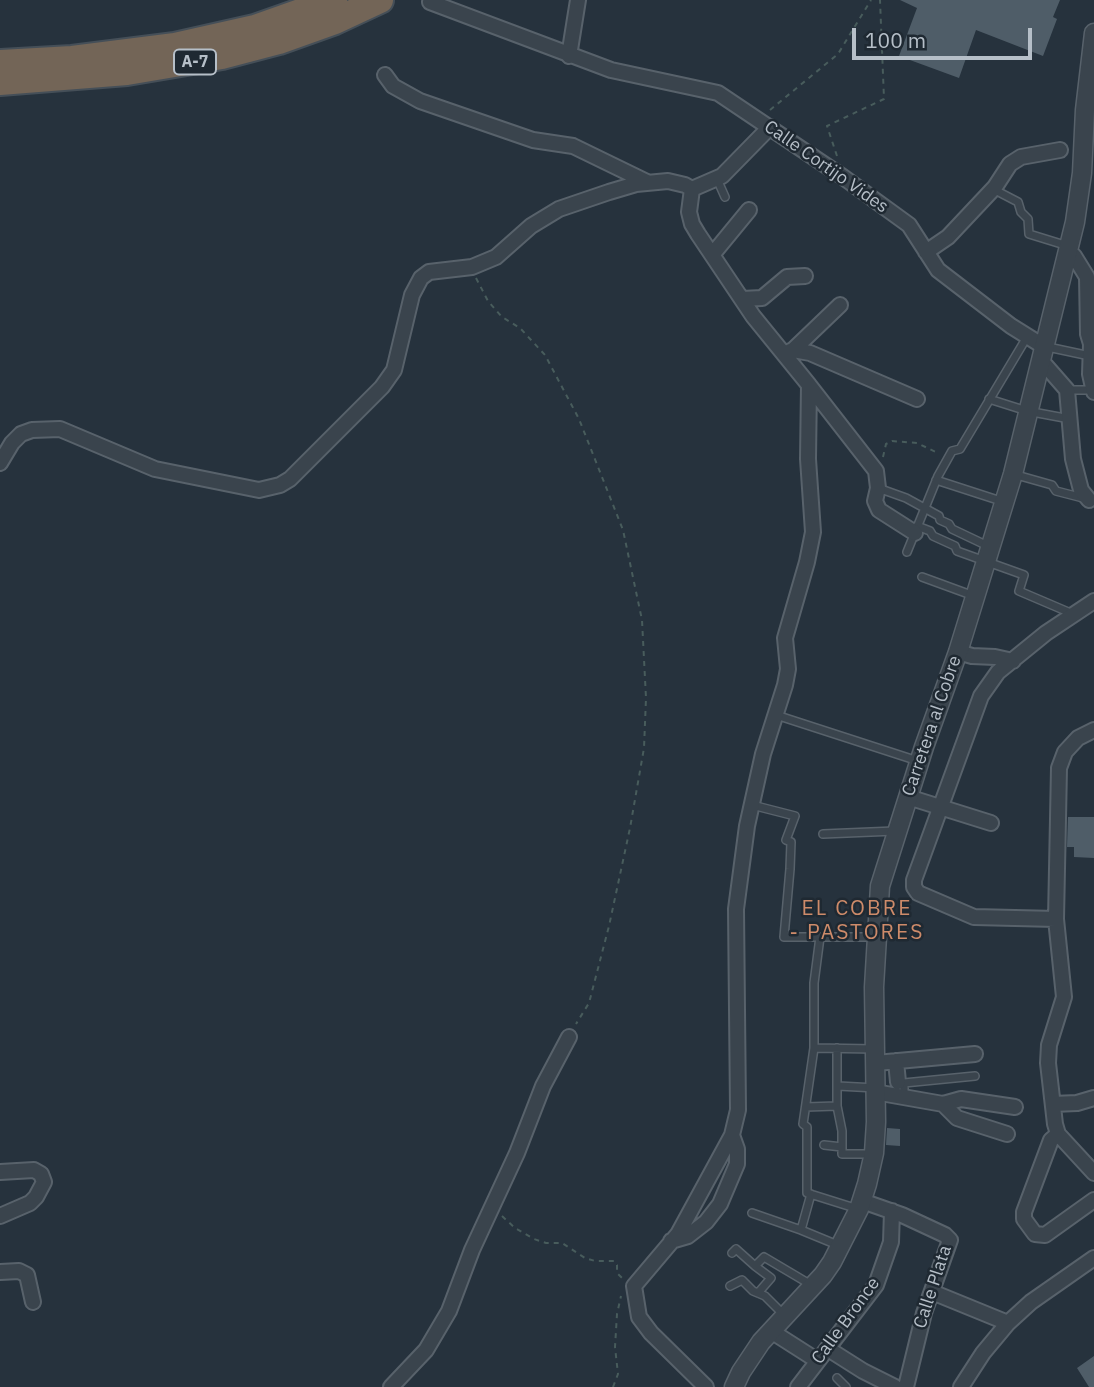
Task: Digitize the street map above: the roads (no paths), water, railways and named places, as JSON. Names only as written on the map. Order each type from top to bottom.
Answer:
[{"type":"highway","name":"A-7","points":[[0,63],[72,59],[175,46],[255,28],[334,0]]},
{"type":"highway","name":"A-7","points":[[0,82],[127,72],[222,57],[322,26],[380,0]]},
{"type":"street","points":[[569,56],[578,0]]},
{"type":"street","name":"Calle Cortijo Vides","points":[[430,2],[611,70],[718,93],[909,225],[938,270],[1037,349],[1046,366],[1067,390]]},
{"type":"street","name":"Carretera al Cobre","points":[[734,1387],[741,1372],[771,1331],[813,1286],[841,1246],[860,1205],[874,1153],[876,937],[880,886],[919,761],[958,652],[1013,474],[1037,349],[1068,250],[1082,173],[1084,110],[1094,33]]},
{"type":"street","points":[[385,75],[393,86],[420,101],[533,140],[573,146],[647,183]]},
{"type":"street","points":[[764,123],[717,179],[692,189],[689,200],[692,224],[742,299],[789,352],[809,384],[876,471],[878,488],[875,502],[879,510],[916,529]]},
{"type":"street","points":[[926,252],[948,237],[993,189],[1010,164],[1021,157],[1060,150]]},
{"type":"street","points":[[0,463],[21,434],[32,429],[60,429],[155,469],[258,490],[280,485],[290,479],[382,387],[394,370],[412,295],[421,278],[429,272],[472,267],[496,257],[531,226],[559,209],[627,187],[668,181],[685,184],[692,189]]},
{"type":"street","points":[[712,255],[749,210]]},
{"type":"street","points":[[1068,250],[1087,277],[1090,374],[1094,391]]},
{"type":"street","points":[[742,299],[762,298],[787,277],[805,276]]},
{"type":"street","points":[[789,352],[840,304]]},
{"type":"street","points":[[789,352],[810,353],[917,399]]},
{"type":"street","points":[[706,1387],[651,1334],[639,1317],[630,1284],[671,1241],[732,1135],[738,1110],[736,909],[763,754],[788,669],[785,638],[813,532],[809,500],[809,384]]},
{"type":"street","points":[[1067,390],[1073,459],[1081,490],[1092,502]]},
{"type":"street","points":[[808,431],[814,419],[833,416]]},
{"type":"street","points":[[1056,919],[974,917],[918,893],[914,880],[981,696],[998,672],[1094,601]]},
{"type":"street","points":[[958,652],[1013,661]]},
{"type":"street","points":[[1094,730],[1078,738],[1065,752],[1059,768],[1056,919],[1064,997],[1049,1045],[1048,1063],[1058,1134],[1094,1173]]},
{"type":"street","points":[[908,797],[991,823]]},
{"type":"street","points":[[391,1387],[426,1350],[449,1311],[472,1250],[517,1153],[543,1086],[569,1037]]},
{"type":"street","points":[[876,1056],[896,1061],[975,1054]]},
{"type":"street","points":[[896,1061],[898,1082]]},
{"type":"street","points":[[876,1090],[943,1104],[961,1099],[1015,1107]]},
{"type":"street","points":[[1053,1104],[1077,1103],[1094,1098]]},
{"type":"street","points":[[943,1104],[957,1118],[1007,1134]]},
{"type":"street","points":[[1058,1134],[1051,1140],[1024,1212],[1024,1219],[1035,1234],[1045,1236],[1094,1200]]},
{"type":"street","points":[[671,1241],[688,1236],[706,1222],[720,1204],[737,1164],[737,1149],[732,1135]]},
{"type":"street","points":[[0,1172],[33,1170],[41,1174],[44,1182],[30,1203],[0,1216]]},
{"type":"street","name":"Calle Plata","points":[[860,1205],[892,1211],[945,1235],[950,1240],[914,1348],[906,1387]]},
{"type":"street","name":"Calle Bronce","points":[[798,1387],[876,1285],[891,1242],[892,1211]]},
{"type":"street","points":[[961,1387],[983,1353],[1008,1323],[1031,1302],[1094,1258]]},
{"type":"street","points":[[0,1272],[19,1271],[27,1275],[33,1302]]},
{"type":"street","points":[[932,1292],[1008,1323]]},
{"type":"street","points":[[771,1331],[818,1361]]},
{"type":"street","points":[[829,1347],[853,1365],[895,1387]]},
{"type":"lane","points":[[717,179],[725,197]]},
{"type":"lane","points":[[993,189],[1018,202],[1021,212],[1028,219],[1029,234],[1068,250]]},
{"type":"lane","points":[[906,552],[936,480],[953,451],[960,449],[989,399],[1037,349],[1091,356]]},
{"type":"lane","points":[[1067,390],[1094,391]]},
{"type":"lane","points":[[989,399],[1027,411],[1071,419]]},
{"type":"lane","points":[[1013,474],[1052,485],[1056,491],[1092,502]]},
{"type":"lane","points":[[936,480],[1005,502]]},
{"type":"lane","points":[[878,488],[925,508],[988,554],[1024,575],[1019,591],[1074,614]]},
{"type":"lane","points":[[916,529],[930,531],[933,536],[955,546],[957,551],[988,554]]},
{"type":"lane","points":[[922,577],[975,597]]},
{"type":"lane","points":[[776,715],[919,761]]},
{"type":"lane","points":[[752,805],[795,816],[786,840],[791,842],[784,937],[876,937]]},
{"type":"lane","points":[[823,834],[897,831]]},
{"type":"lane","points":[[820,937],[814,983],[814,1048],[803,1124],[807,1127],[807,1194],[860,1205]]},
{"type":"lane","points":[[814,1048],[837,1048],[876,1056]]},
{"type":"lane","points":[[837,1048],[837,1107],[842,1131],[842,1154],[874,1153]]},
{"type":"lane","points":[[904,1097],[904,1083],[975,1076]]},
{"type":"lane","points":[[838,1086],[876,1090]]},
{"type":"lane","points":[[806,1107],[837,1107]]},
{"type":"lane","points":[[824,1145],[842,1147]]},
{"type":"lane","points":[[801,1230],[811,1194]]},
{"type":"lane","points":[[752,1213],[841,1246]]},
{"type":"lane","points":[[732,1253],[736,1249],[771,1278],[758,1293]]},
{"type":"lane","points":[[755,1266],[764,1257],[813,1286]]},
{"type":"lane","points":[[730,1286],[742,1280],[765,1296],[784,1316]]},
{"type":"lane","points":[[837,1378],[846,1387]]},
{"type":"district","name":"EL COBRE - PASTORES","points":[[857,921]]}]
